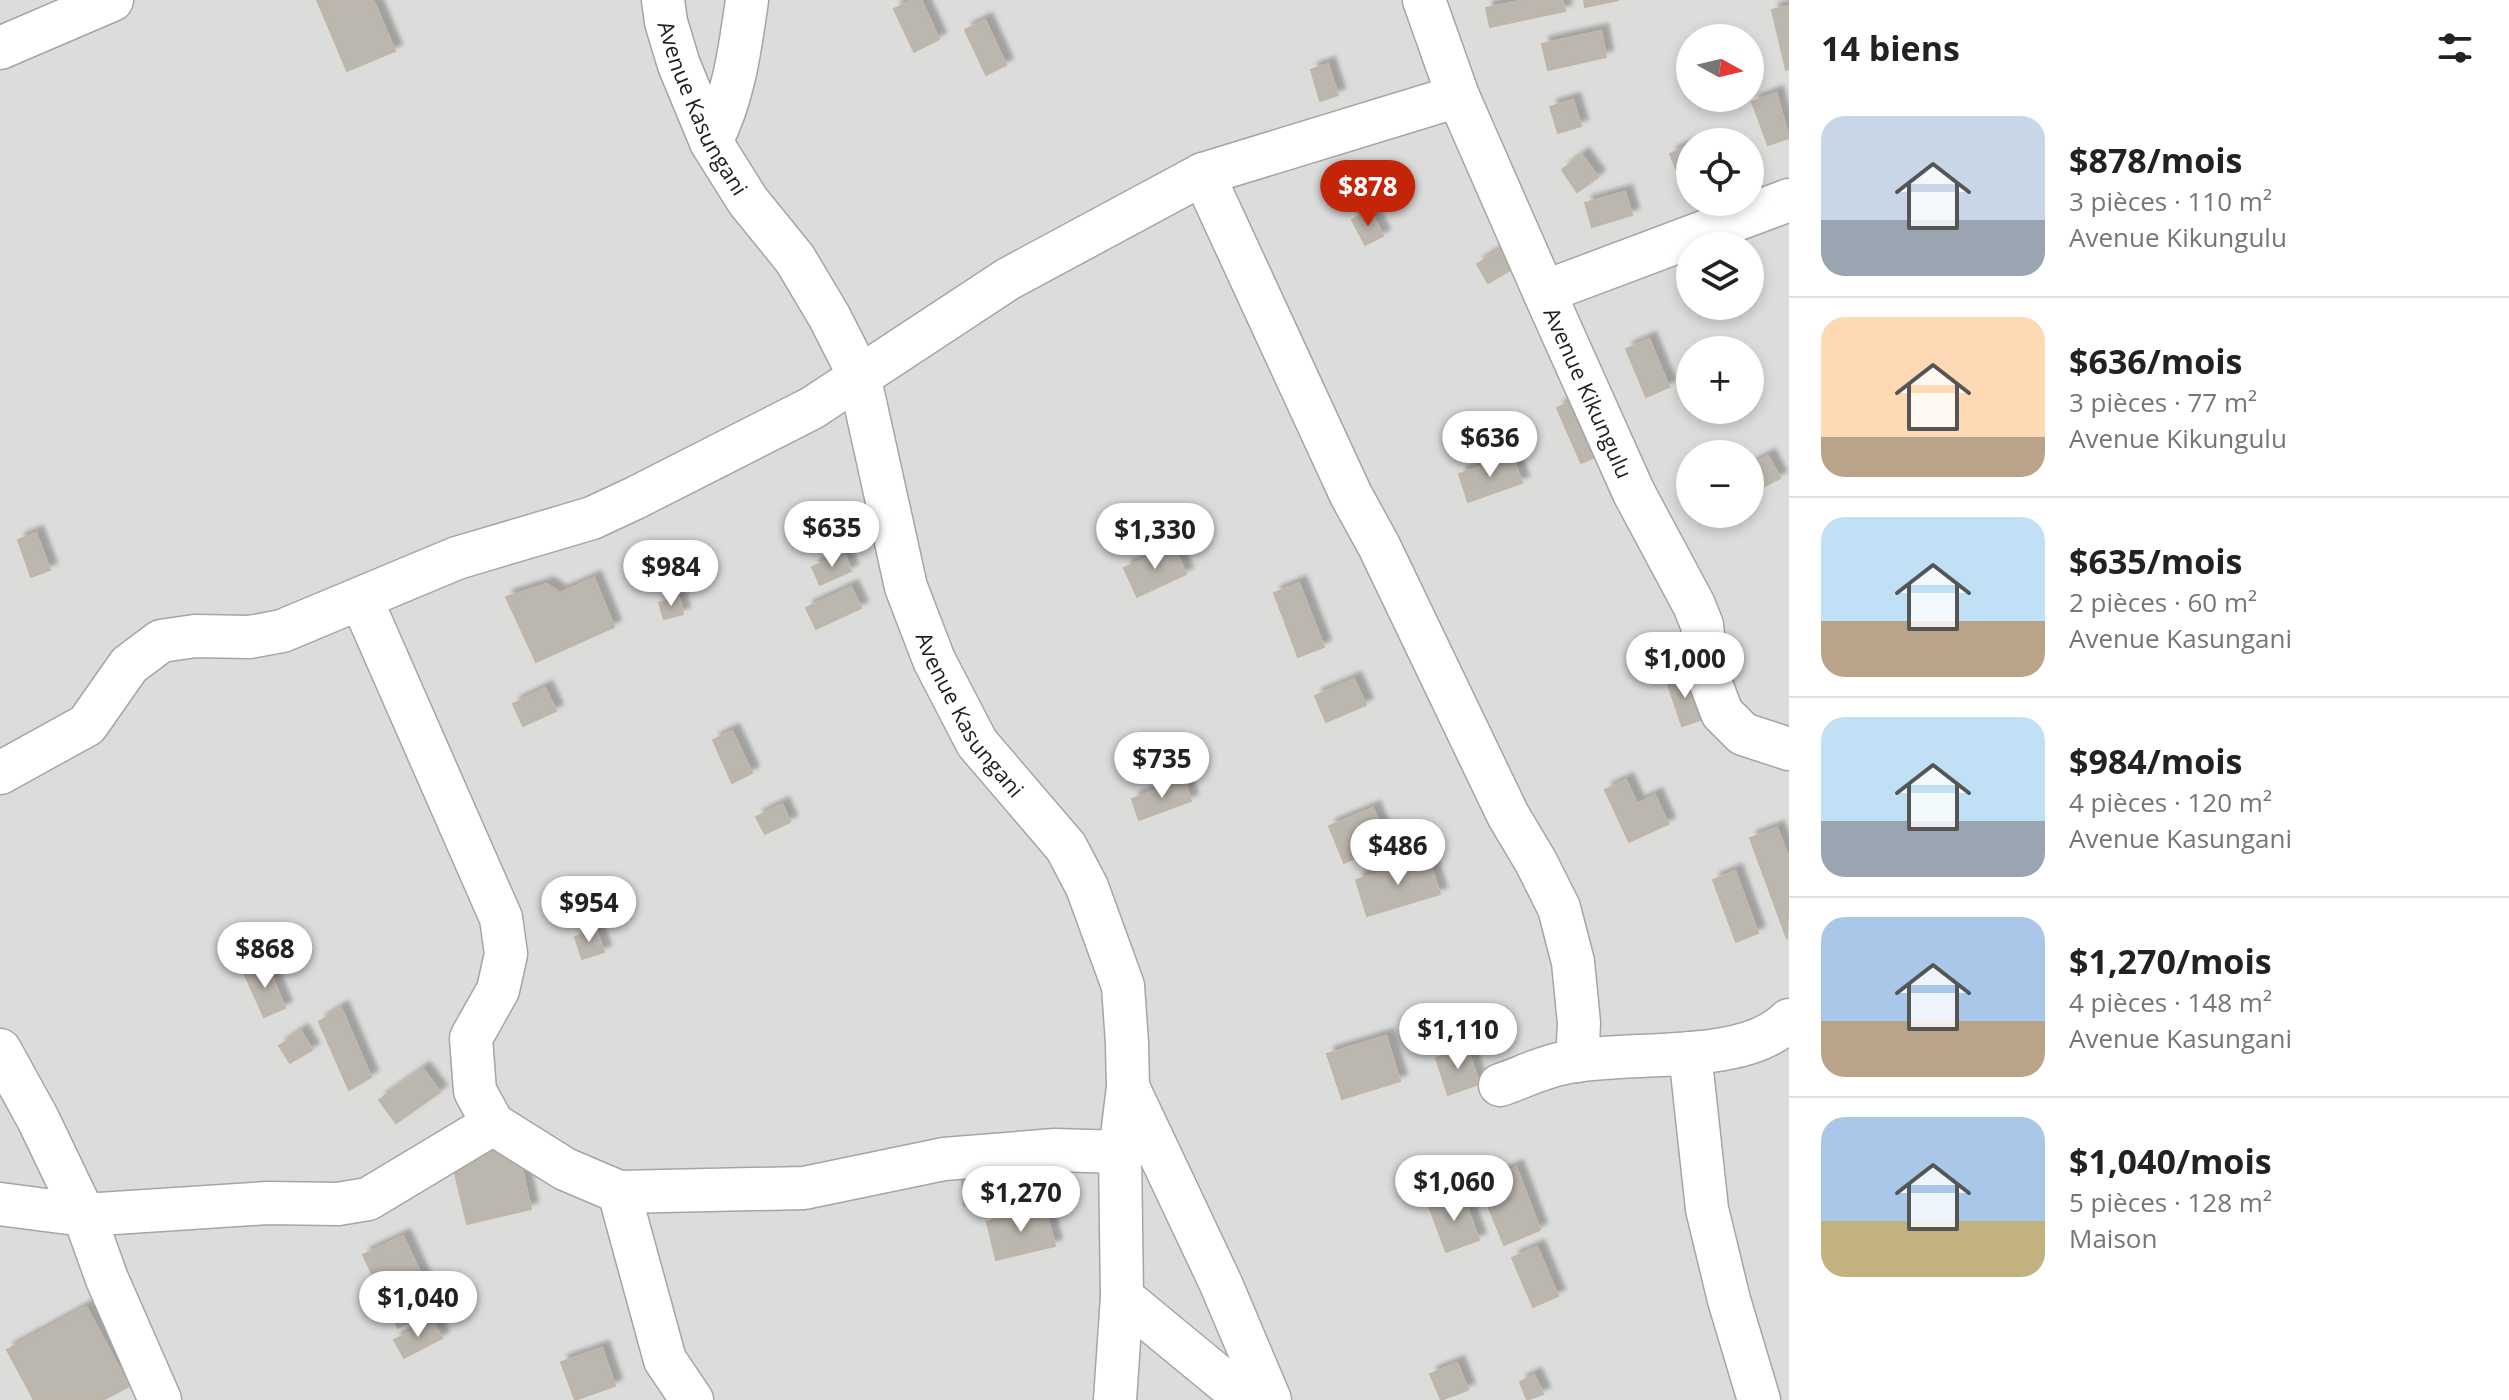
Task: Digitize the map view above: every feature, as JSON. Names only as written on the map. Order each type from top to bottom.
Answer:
[{"type":"street","points":[[0,48],[112,0]]},
{"type":"street","name":"Avenue Kasungani","points":[[663,0],[679,65],[711,142],[748,201],[795,259],[859,375],[906,587],[934,660],[977,743],[1066,847],[1087,887],[1123,986],[1128,1087],[1120,1152],[1122,1297],[1115,1400]]},
{"type":"street","points":[[711,142],[724,116],[738,63],[747,0]]},
{"type":"street","name":"Avenue Kikungulu","points":[[1424,0],[1458,96],[1544,292],[1634,493],[1694,605],[1702,625],[1707,673],[1722,713],[1743,734],[1789,749]]},
{"type":"street","points":[[0,773],[87,725],[129,665],[161,641],[195,636],[250,637],[282,631],[457,558],[592,518],[812,408],[1008,279],[1203,174],[1458,96]]},
{"type":"street","points":[[1203,174],[1351,495],[1379,546],[1508,815],[1559,908],[1573,962],[1579,1023],[1577,1061]]},
{"type":"street","points":[[1544,292],[1789,200]]},
{"type":"street","points":[[361,599],[501,918],[506,954],[498,990],[471,1038],[475,1091],[493,1124],[565,1169],[619,1192],[804,1188],[944,1159],[1055,1150],[1120,1152]]},
{"type":"street","points":[[1500,1085],[1562,1063],[1615,1056],[1720,1050],[1756,1040],[1789,1020]]},
{"type":"street","points":[[0,1050],[38,1119],[84,1215],[112,1292],[160,1400]]},
{"type":"street","points":[[1690,1053],[1707,1209],[1729,1300],[1759,1400]]},
{"type":"street","points":[[1128,1087],[1221,1284],[1270,1400]]},
{"type":"street","points":[[0,1204],[84,1215],[268,1203],[338,1204],[368,1199],[493,1124]]},
{"type":"street","points":[[619,1192],[665,1360],[692,1400]]},
{"type":"street","points":[[1122,1297],[1247,1400]]},
{"type":"shaded area","points":[[0,0],[1789,0],[1789,1400],[0,1400]]},
{"type":"building","points":[[317,0],[373,0],[395,51],[347,71]]},
{"type":"building","points":[[913,0],[921,0],[939,39],[914,52],[894,9]]},
{"type":"building","points":[[1525,0],[1562,0],[1565,11],[1490,27],[1486,8]]},
{"type":"building","points":[[1584,0],[1619,0],[1585,7]]},
{"type":"building","points":[[1789,6],[1789,69],[1786,70],[1772,10]]},
{"type":"building","points":[[985,20],[1006,65],[986,75],[965,30]]},
{"type":"building","points":[[1601,31],[1606,57],[1548,70],[1542,44]]},
{"type":"building","points":[[1328,64],[1338,95],[1320,101],[1311,70]]},
{"type":"building","points":[[1776,93],[1789,138],[1768,145],[1756,112],[1764,112],[1764,98]]},
{"type":"building","points":[[1573,100],[1581,126],[1558,133],[1550,107]]},
{"type":"building","points":[[1676,151],[1676,168],[1670,154]]},
{"type":"building","points":[[1582,155],[1598,177],[1577,192],[1562,170]]},
{"type":"building","points":[[1625,192],[1632,215],[1592,227],[1585,203]]},
{"type":"building","points":[[1370,210],[1383,236],[1365,245],[1352,220]]},
{"type":"building","points":[[1507,245],[1518,265],[1488,283],[1477,264]]},
{"type":"building","points":[[1649,339],[1669,387],[1646,397],[1626,349]]},
{"type":"building","points":[[1577,399],[1602,454],[1581,463],[1557,408]]},
{"type":"building","points":[[1512,455],[1522,483],[1468,502],[1459,474]]},
{"type":"building","points":[[1768,456],[1780,478],[1764,486],[1764,458]]},
{"type":"building","points":[[36,533],[50,570],[31,577],[18,540]]},
{"type":"building","points":[[1173,546],[1186,574],[1137,597],[1124,568]]},
{"type":"building","points":[[844,553],[851,571],[820,585],[812,567]]},
{"type":"building","points":[[594,578],[614,627],[536,662],[506,597],[547,584],[560,593]]},
{"type":"building","points":[[1299,583],[1324,647],[1298,657],[1274,593]]},
{"type":"building","points":[[851,587],[861,608],[816,629],[806,608]]},
{"type":"building","points":[[679,598],[683,614],[664,619],[659,603]]},
{"type":"building","points":[[1688,675],[1703,719],[1682,726],[1667,682]]},
{"type":"building","points":[[1354,679],[1366,705],[1326,722],[1315,696]]},
{"type":"building","points":[[545,688],[556,711],[523,726],[513,704]]},
{"type":"building","points":[[732,731],[752,773],[732,783],[713,740]]},
{"type":"building","points":[[1184,779],[1191,801],[1139,820],[1132,799]]},
{"type":"building","points":[[1626,780],[1637,804],[1655,795],[1668,824],[1629,842],[1605,790]]},
{"type":"building","points":[[782,804],[790,822],[765,834],[756,817]]},
{"type":"building","points":[[1373,808],[1388,844],[1344,863],[1329,826]]},
{"type":"building","points":[[1777,828],[1789,859],[1787,939],[1750,838]]},
{"type":"building","points":[[1428,858],[1440,894],[1367,916],[1356,880]]},
{"type":"building","points":[[1735,871],[1758,933],[1736,942],[1713,880]]},
{"type":"building","points":[[596,929],[604,952],[582,959],[575,937]]},
{"type":"building","points":[[266,963],[285,1008],[264,1017],[244,973]]},
{"type":"building","points":[[341,1008],[371,1077],[349,1090],[319,1022]]},
{"type":"building","points":[[301,1031],[312,1050],[290,1063],[279,1046]]},
{"type":"building","points":[[1386,1036],[1400,1081],[1342,1099],[1327,1054]]},
{"type":"building","points":[[1467,1047],[1479,1084],[1448,1095],[1436,1058]]},
{"type":"building","points":[[423,1069],[440,1092],[396,1123],[379,1100]]},
{"type":"building","points":[[517,1146],[531,1209],[467,1224],[452,1161]]},
{"type":"building","points":[[978,1166],[982,1204],[964,1206],[961,1168]]},
{"type":"building","points":[[1516,1167],[1540,1230],[1504,1245],[1479,1183]]},
{"type":"building","points":[[1462,1194],[1479,1240],[1446,1252],[1429,1206]]},
{"type":"building","points":[[1045,1208],[1055,1246],[996,1260],[987,1222]]},
{"type":"building","points":[[403,1236],[437,1309],[398,1328],[363,1255]]},
{"type":"building","points":[[1537,1247],[1558,1296],[1533,1307],[1512,1258]]},
{"type":"building","points":[[86,1307],[129,1386],[103,1400],[34,1400],[7,1350]]},
{"type":"building","points":[[432,1320],[442,1338],[404,1358],[394,1340]]},
{"type":"building","points":[[602,1348],[615,1386],[575,1400],[561,1362]]},
{"type":"building","points":[[1457,1363],[1468,1390],[1441,1400],[1430,1374]]},
{"type":"building","points":[[1534,1375],[1543,1394],[1527,1400],[1520,1382]]}]
